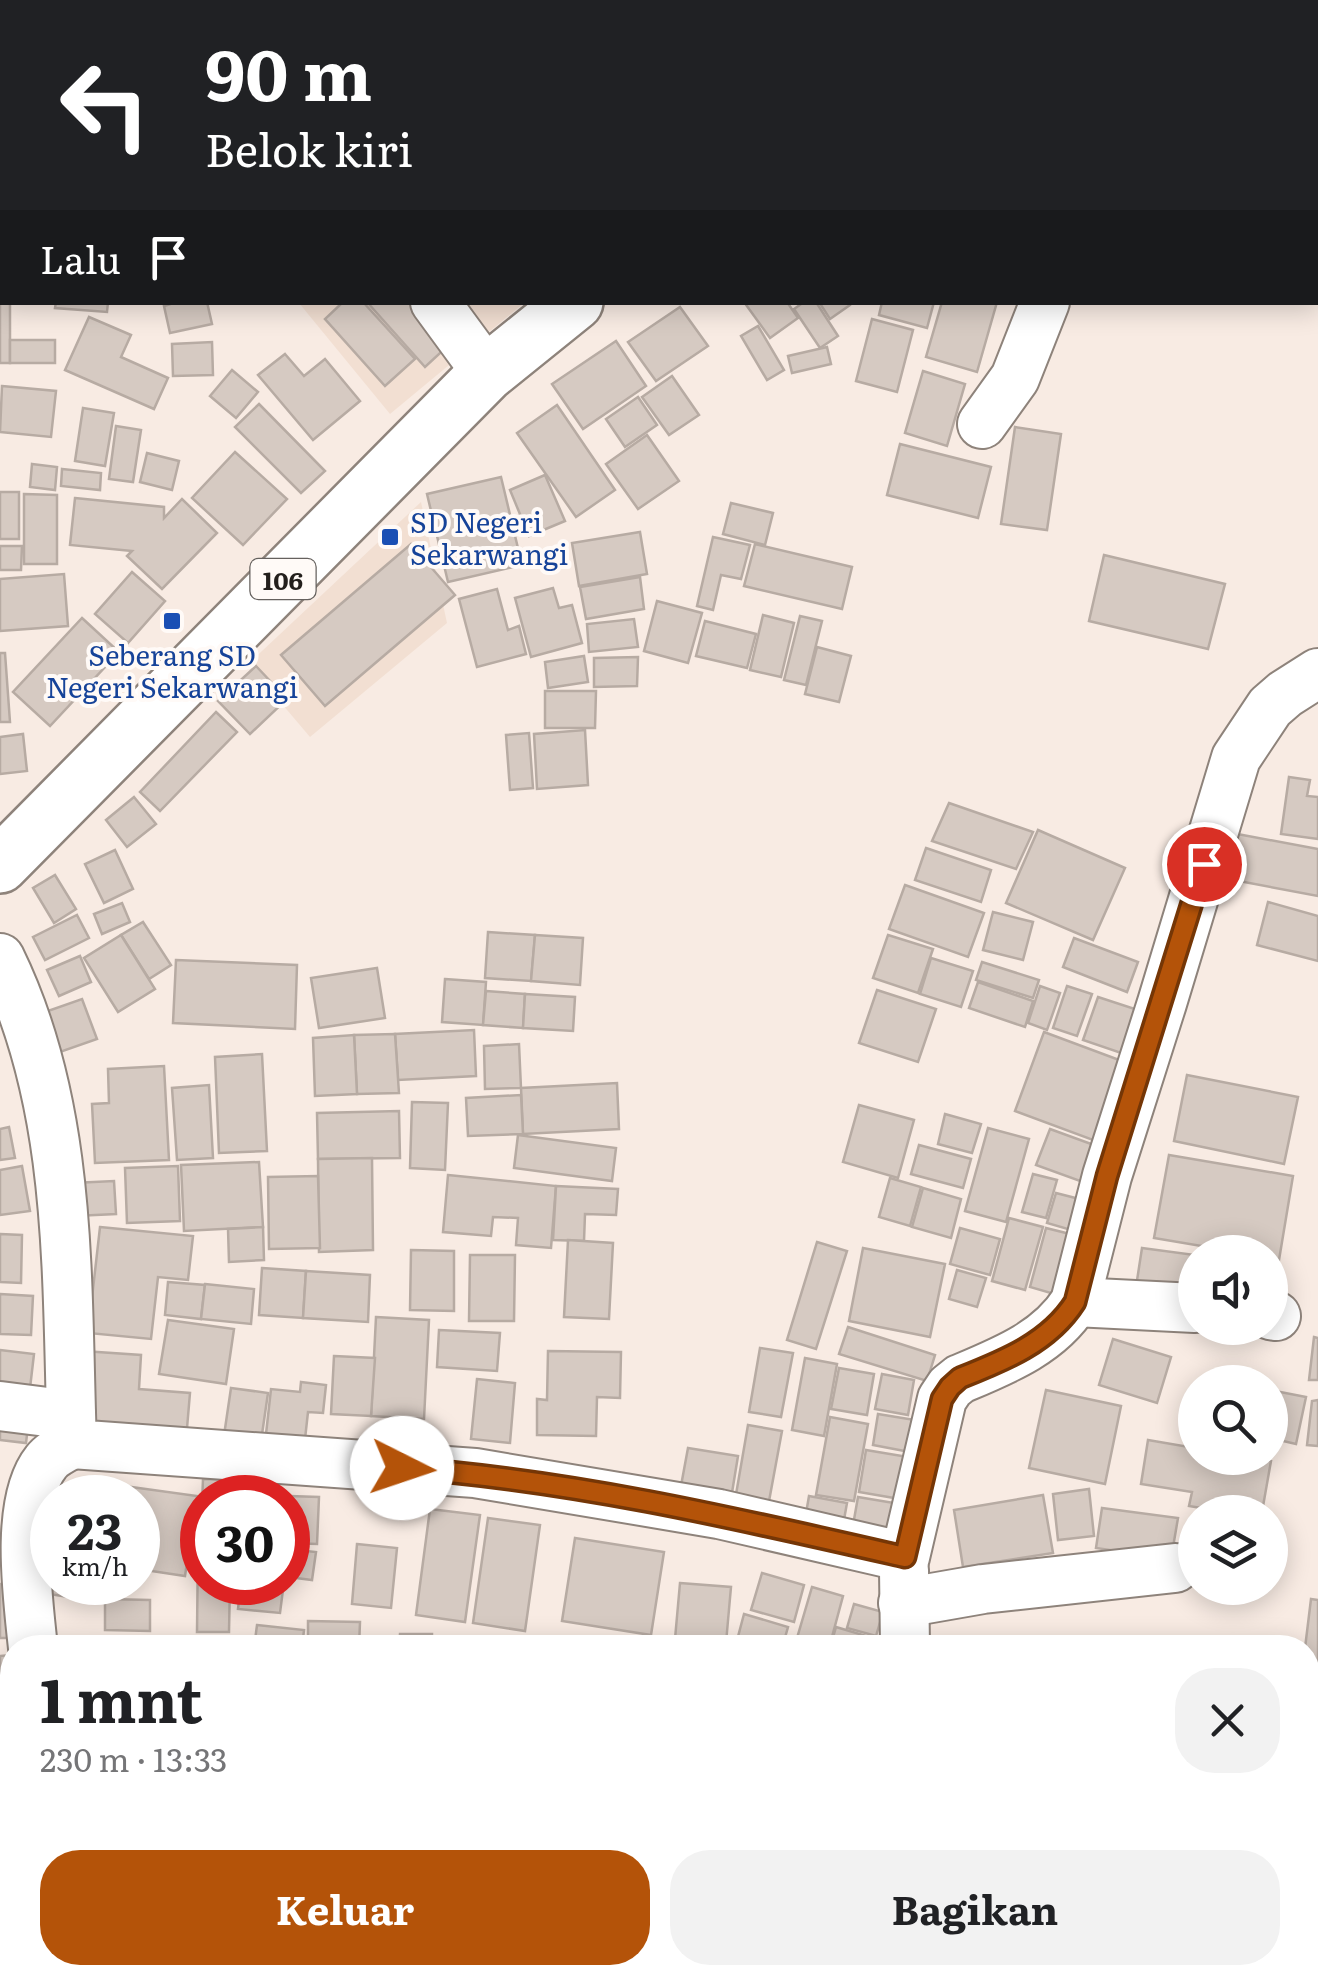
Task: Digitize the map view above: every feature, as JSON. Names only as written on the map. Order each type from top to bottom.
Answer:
[{"type":"main road","name":"106","points":[[8,843],[487,372],[570,305]]},
{"type":"street","points":[[438,305],[487,372]]},
{"type":"street","points":[[982,424],[1014,378],[1044,305]]},
{"type":"street","points":[[904,1603],[942,1399],[960,1378],[1036,1343],[1066,1316],[1075,1302],[1107,1176],[1236,758],[1270,707],[1318,673]]},
{"type":"street","points":[[0,958],[18,995],[33,1044],[54,1132],[66,1234],[71,1430],[43,1466],[28,1512],[26,1566],[32,1635]]},
{"type":"street","points":[[1075,1302],[1178,1307]]},
{"type":"street","points":[[0,1406],[71,1430],[475,1473],[720,1514],[904,1603],[982,1589],[1175,1568]]},
{"type":"shaded area","points":[[301,305],[522,305],[390,414]]},
{"type":"shaded area","points":[[421,502],[447,623],[310,737],[248,664]]},
{"type":"building","points":[[0,305],[10,305],[10,363],[0,363]]},
{"type":"building","points":[[56,305],[108,305],[107,312],[55,308]]},
{"type":"building","points":[[208,305],[212,324],[170,333],[164,306]]},
{"type":"building","points":[[340,305],[366,305],[415,359],[385,386],[325,319]]},
{"type":"building","points":[[370,305],[417,305],[451,343],[425,367]]},
{"type":"building","points":[[746,305],[789,305],[798,318],[770,338]]},
{"type":"building","points":[[800,305],[818,305],[838,336],[820,348],[794,309]]},
{"type":"building","points":[[821,305],[850,305],[830,319]]},
{"type":"building","points":[[881,305],[933,305],[927,328],[879,315]]},
{"type":"building","points":[[941,305],[996,305],[977,372],[926,357]]},
{"type":"building","points":[[680,307],[708,346],[656,381],[628,342]]},
{"type":"building","points":[[89,317],[131,335],[121,357],[168,378],[154,409],[65,370]]},
{"type":"building","points":[[872,319],[913,330],[897,392],[856,381]]},
{"type":"building","points":[[758,326],[784,370],[767,380],[741,336]]},
{"type":"building","points":[[10,340],[55,340],[55,363],[10,363]]},
{"type":"building","points":[[616,341],[646,386],[583,429],[552,384]]},
{"type":"building","points":[[212,342],[213,375],[173,376],[172,344]]},
{"type":"building","points":[[827,347],[831,364],[792,373],[788,356]]},
{"type":"building","points":[[285,354],[304,376],[325,359],[360,401],[313,440],[258,375]]},
{"type":"building","points":[[232,370],[258,392],[236,418],[210,396]]},
{"type":"building","points":[[923,371],[965,384],[947,446],[905,433]]},
{"type":"building","points":[[672,376],[699,415],[669,435],[642,397]]},
{"type":"building","points":[[2,386],[56,391],[51,437],[0,432]]},
{"type":"building","points":[[638,397],[657,425],[625,447],[606,419]]},
{"type":"building","points":[[259,404],[325,471],[301,493],[235,427]]},
{"type":"building","points":[[557,405],[615,490],[576,517],[517,433]]},
{"type":"building","points":[[83,408],[114,413],[105,466],[75,461]]},
{"type":"building","points":[[116,426],[141,430],[133,482],[109,479]]},
{"type":"building","points":[[1015,427],[1061,434],[1047,530],[1001,524]]},
{"type":"building","points":[[647,435],[679,481],[638,509],[606,464]]},
{"type":"building","points":[[900,444],[991,467],[978,518],[887,495]]},
{"type":"building","points":[[235,452],[287,499],[243,545],[192,498]]},
{"type":"building","points":[[147,453],[179,461],[172,490],[140,482]]},
{"type":"building","points":[[32,464],[57,467],[55,490],[30,487]]},
{"type":"building","points":[[62,469],[101,473],[100,490],[61,486]]},
{"type":"building","points":[[545,475],[565,521],[529,536],[510,490]]},
{"type":"building","points":[[501,477],[522,565],[448,582],[427,494]]},
{"type":"building","points":[[0,492],[19,492],[19,539],[0,539]]},
{"type":"building","points":[[24,494],[57,495],[57,564],[24,564]]},
{"type":"building","points":[[75,498],[164,507],[164,518],[182,499],[217,533],[162,589],[127,556],[132,551],[70,545]]},
{"type":"building","points":[[731,503],[773,513],[765,545],[723,534]]},
{"type":"building","points":[[640,532],[647,574],[579,586],[572,543]]},
{"type":"building","points":[[713,537],[750,545],[741,579],[721,575],[713,610],[697,606]]},
{"type":"building","points":[[411,544],[455,595],[325,706],[281,655]]},
{"type":"building","points":[[755,544],[852,567],[842,609],[744,586]]},
{"type":"building","points":[[0,546],[22,546],[21,570],[0,570]]},
{"type":"building","points":[[1104,555],[1225,584],[1208,649],[1089,621]]},
{"type":"building","points":[[132,572],[165,601],[128,643],[95,614]]},
{"type":"building","points":[[64,574],[68,626],[0,631],[0,579]]},
{"type":"building","points":[[640,577],[644,609],[586,619],[580,587]]},
{"type":"building","points":[[553,588],[559,608],[572,605],[582,643],[531,657],[515,598]]},
{"type":"building","points":[[497,589],[508,630],[519,626],[526,654],[477,667],[459,599]]},
{"type":"building","points":[[657,601],[702,613],[688,663],[644,651]]},
{"type":"building","points":[[763,615],[794,623],[781,677],[750,670]]},
{"type":"building","points":[[800,616],[822,621],[806,685],[784,680]]},
{"type":"building","points":[[82,618],[119,652],[50,726],[13,692]]},
{"type":"building","points":[[634,619],[638,647],[589,652],[587,624]]},
{"type":"building","points":[[705,621],[756,634],[747,668],[696,656]]},
{"type":"building","points":[[817,647],[851,656],[839,702],[805,694]]},
{"type":"building","points":[[0,653],[5,653],[10,722],[0,722]]},
{"type":"building","points":[[584,656],[588,682],[548,688],[545,662]]},
{"type":"building","points":[[638,657],[637,686],[594,687],[594,658]]},
{"type":"building","points":[[256,666],[287,699],[250,734],[218,701]]},
{"type":"building","points":[[545,691],[596,691],[595,728],[545,728]]},
{"type":"building","points":[[216,712],[237,732],[160,811],[140,792]]},
{"type":"building","points":[[585,730],[588,785],[537,789],[534,734]]},
{"type":"building","points":[[529,733],[533,788],[510,790],[506,735]]},
{"type":"building","points":[[23,734],[27,771],[0,774],[0,737]]},
{"type":"building","points":[[1289,777],[1310,780],[1307,796],[1318,797],[1318,839],[1281,834]]},
{"type":"building","points":[[134,797],[156,824],[127,847],[106,820]]},
{"type":"building","points":[[949,803],[1033,832],[1016,869],[932,841]]},
{"type":"building","points":[[1038,830],[1125,868],[1093,940],[1006,903]]},
{"type":"building","points":[[1232,833],[1318,849],[1318,896],[1223,878]]},
{"type":"building","points":[[926,848],[991,870],[981,902],[915,880]]},
{"type":"building","points":[[115,850],[133,889],[104,903],[85,864]]},
{"type":"building","points":[[55,875],[76,909],[54,923],[33,888]]},
{"type":"building","points":[[905,885],[984,913],[968,957],[889,929]]},
{"type":"building","points":[[1268,902],[1318,916],[1318,961],[1257,945]]},
{"type":"building","points":[[122,903],[130,922],[102,934],[94,914]]},
{"type":"building","points":[[993,912],[1033,922],[1023,960],[983,950]]},
{"type":"building","points":[[77,915],[89,938],[45,960],[33,937]]},
{"type":"building","points":[[143,922],[171,965],[149,979],[121,935]]},
{"type":"building","points":[[488,932],[535,935],[531,981],[485,978]]},
{"type":"building","points":[[121,935],[155,989],[118,1012],[84,958]]},
{"type":"building","points":[[535,935],[583,938],[580,985],[531,981]]},
{"type":"building","points":[[888,935],[933,949],[918,993],[873,978]]},
{"type":"building","points":[[1074,938],[1138,962],[1127,992],[1063,967]]},
{"type":"building","points":[[80,956],[91,982],[59,996],[47,970]]},
{"type":"building","points":[[931,958],[973,971],[961,1007],[920,994]]},
{"type":"building","points":[[176,960],[297,965],[295,1029],[173,1023]]},
{"type":"building","points":[[982,962],[1039,980],[1033,998],[976,980]]},
{"type":"building","points":[[377,968],[385,1018],[319,1028],[311,978]]},
{"type":"building","points":[[445,979],[486,982],[483,1025],[442,1022]]},
{"type":"building","points":[[978,982],[1033,1001],[1025,1027],[969,1008]]},
{"type":"building","points":[[1040,986],[1060,993],[1047,1030],[1028,1023]]},
{"type":"building","points":[[1067,986],[1092,994],[1077,1036],[1053,1028]]},
{"type":"building","points":[[877,990],[936,1009],[918,1062],[859,1043]]},
{"type":"building","points":[[486,991],[525,994],[523,1028],[483,1025]]},
{"type":"building","points":[[525,994],[575,997],[573,1031],[523,1028]]},
{"type":"building","points":[[1098,997],[1138,1010],[1124,1054],[1083,1040]]},
{"type":"building","points":[[82,999],[97,1039],[60,1052],[45,1012]]},
{"type":"building","points":[[474,1030],[476,1076],[398,1080],[395,1034]]},
{"type":"building","points":[[1044,1032],[1130,1064],[1101,1143],[1015,1111]]},
{"type":"building","points":[[395,1034],[399,1093],[357,1094],[354,1035]]},
{"type":"building","points":[[354,1035],[357,1094],[315,1096],[313,1038]]},
{"type":"building","points":[[519,1044],[521,1088],[485,1089],[484,1046]]},
{"type":"building","points":[[262,1054],[267,1151],[219,1153],[215,1057]]},
{"type":"building","points":[[164,1066],[169,1160],[95,1163],[92,1104],[109,1103],[108,1069]]},
{"type":"building","points":[[1187,1075],[1298,1097],[1284,1164],[1174,1141]]},
{"type":"building","points":[[617,1083],[619,1129],[523,1134],[521,1088]]},
{"type":"building","points":[[209,1085],[213,1158],[177,1160],[172,1088]]},
{"type":"building","points":[[521,1095],[523,1134],[468,1136],[466,1098]]},
{"type":"building","points":[[412,1102],[448,1103],[445,1170],[410,1168]]},
{"type":"building","points":[[859,1105],[914,1120],[898,1178],[843,1162]]},
{"type":"building","points":[[399,1111],[400,1158],[318,1159],[317,1113]]},
{"type":"building","points":[[945,1114],[981,1124],[972,1153],[938,1144]]},
{"type":"building","points":[[9,1127],[15,1158],[0,1160],[0,1129]]},
{"type":"building","points":[[988,1128],[1029,1139],[1006,1222],[965,1211]]},
{"type":"building","points":[[1050,1129],[1105,1149],[1091,1185],[1036,1165]]},
{"type":"building","points":[[518,1135],[616,1148],[612,1181],[514,1168]]},
{"type":"building","points":[[919,1145],[971,1159],[963,1188],[911,1174]]},
{"type":"building","points":[[1169,1155],[1293,1176],[1283,1235],[1178,1235],[1178,1242],[1154,1238]]},
{"type":"building","points":[[372,1158],[373,1250],[319,1252],[318,1159]]},
{"type":"building","points":[[259,1162],[263,1227],[184,1231],[181,1165]]},
{"type":"building","points":[[22,1166],[30,1211],[0,1215],[0,1170]]},
{"type":"building","points":[[178,1166],[180,1221],[127,1223],[125,1168]]},
{"type":"building","points":[[1033,1174],[1057,1180],[1046,1218],[1022,1212]]},
{"type":"building","points":[[448,1175],[556,1186],[551,1248],[516,1245],[518,1218],[493,1217],[491,1236],[443,1232]]},
{"type":"building","points":[[318,1176],[320,1248],[269,1249],[268,1177]]},
{"type":"building","points":[[890,1178],[921,1187],[910,1226],[879,1217]]},
{"type":"building","points":[[114,1181],[116,1214],[75,1216],[73,1183]]},
{"type":"building","points":[[556,1186],[618,1189],[616,1215],[585,1214],[584,1241],[553,1240]]},
{"type":"building","points":[[923,1188],[961,1199],[951,1238],[912,1227]]},
{"type":"building","points":[[1056,1193],[1087,1201],[1078,1232],[1047,1223]]},
{"type":"building","points":[[1009,1218],[1043,1227],[1025,1290],[992,1281]]},
{"type":"building","points":[[100,1227],[193,1236],[188,1280],[158,1277],[151,1339],[88,1333]]},
{"type":"building","points":[[263,1227],[264,1260],[229,1262],[228,1229]]},
{"type":"building","points":[[960,1228],[1000,1239],[990,1275],[950,1264]]},
{"type":"building","points":[[1046,1228],[1078,1236],[1061,1296],[1030,1287]]},
{"type":"building","points":[[0,1234],[22,1235],[21,1283],[0,1282]]},
{"type":"building","points":[[568,1240],[613,1243],[609,1319],[564,1317]]},
{"type":"building","points":[[817,1242],[847,1251],[816,1349],[787,1340]]},
{"type":"building","points":[[863,1248],[945,1264],[930,1337],[849,1321]]},
{"type":"building","points":[[1142,1248],[1178,1253],[1178,1293],[1136,1287]]},
{"type":"building","points":[[411,1250],[454,1251],[454,1311],[410,1310]]},
{"type":"building","points":[[470,1255],[515,1255],[514,1321],[469,1321]]},
{"type":"building","points":[[262,1268],[306,1271],[303,1318],[259,1315]]},
{"type":"building","points":[[957,1270],[986,1278],[977,1307],[949,1299]]},
{"type":"building","points":[[306,1271],[370,1275],[368,1322],[303,1318]]},
{"type":"building","points":[[168,1282],[205,1285],[201,1319],[165,1315]]},
{"type":"building","points":[[205,1284],[254,1289],[251,1324],[201,1319]]},
{"type":"building","points":[[0,1294],[33,1296],[31,1335],[0,1334]]},
{"type":"building","points":[[376,1317],[429,1320],[424,1419],[371,1416]]},
{"type":"building","points":[[168,1320],[234,1329],[226,1384],[159,1374]]},
{"type":"building","points":[[848,1327],[935,1355],[927,1381],[839,1354]]},
{"type":"building","points":[[439,1330],[500,1333],[497,1371],[437,1367]]},
{"type":"building","points":[[1314,1337],[1318,1338],[1318,1380],[1309,1380]]},
{"type":"building","points":[[1113,1339],[1171,1357],[1157,1403],[1099,1385]]},
{"type":"building","points":[[760,1348],[793,1353],[781,1417],[749,1412]]},
{"type":"building","points":[[0,1350],[34,1354],[29,1397],[0,1394]]},
{"type":"building","points":[[83,1351],[141,1355],[139,1389],[190,1393],[186,1440],[76,1432]]},
{"type":"building","points":[[548,1351],[621,1352],[620,1398],[597,1397],[596,1436],[537,1435],[537,1399],[547,1400]]},
{"type":"building","points":[[334,1356],[375,1358],[371,1416],[331,1414]]},
{"type":"building","points":[[805,1358],[837,1364],[824,1436],[792,1430]]},
{"type":"building","points":[[839,1368],[874,1374],[867,1415],[831,1409]]},
{"type":"building","points":[[882,1374],[914,1380],[908,1415],[875,1409]]},
{"type":"building","points":[[477,1379],[515,1383],[510,1443],[471,1439]]},
{"type":"building","points":[[301,1382],[326,1385],[323,1413],[308,1412],[305,1439],[266,1434],[271,1389],[300,1392]]},
{"type":"building","points":[[231,1388],[268,1393],[259,1455],[222,1449]]},
{"type":"building","points":[[1046,1390],[1121,1406],[1105,1484],[1029,1468]]},
{"type":"building","points":[[1288,1394],[1306,1397],[1296,1444],[1288,1442]]},
{"type":"building","points":[[1318,1400],[1318,1446],[1307,1445],[1312,1401]]},
{"type":"building","points":[[878,1414],[921,1421],[915,1453],[873,1445]]},
{"type":"building","points":[[0,1415],[29,1418],[26,1443],[0,1440]]},
{"type":"building","points":[[830,1417],[868,1424],[854,1501],[816,1495]]},
{"type":"building","points":[[748,1425],[782,1431],[767,1512],[734,1506]]},
{"type":"building","points":[[1148,1440],[1178,1445],[1178,1475],[1269,1475],[1265,1495],[1191,1495],[1192,1492],[1141,1484]]},
{"type":"building","points":[[688,1448],[738,1456],[729,1511],[678,1502]]},
{"type":"building","points":[[866,1450],[908,1457],[900,1499],[859,1492]]},
{"type":"building","points":[[1089,1489],[1094,1536],[1058,1540],[1053,1494]]},
{"type":"building","points":[[160,1491],[180,1494],[180,1575],[160,1572]]},
{"type":"building","points":[[1043,1495],[1053,1553],[963,1567],[954,1510]]},
{"type":"building","points":[[809,1496],[847,1503],[842,1531],[804,1525]]},
{"type":"building","points":[[310,1497],[319,1497],[317,1544],[310,1544]]},
{"type":"building","points":[[858,1497],[900,1504],[894,1538],[852,1531]]},
{"type":"building","points":[[1102,1508],[1178,1518],[1171,1559],[1096,1548]]},
{"type":"building","points":[[430,1509],[480,1515],[465,1622],[416,1615]]},
{"type":"building","points":[[488,1518],[540,1525],[525,1631],[473,1623]]},
{"type":"building","points":[[575,1538],[664,1552],[651,1635],[562,1621]]},
{"type":"building","points":[[357,1544],[397,1548],[391,1608],[352,1604]]},
{"type":"building","points":[[310,1551],[316,1552],[310,1580]]},
{"type":"building","points":[[762,1573],[804,1585],[794,1622],[751,1610]]},
{"type":"building","points":[[680,1583],[731,1587],[727,1635],[675,1635]]},
{"type":"building","points":[[0,1584],[13,1584],[11,1635],[0,1635]]},
{"type":"building","points":[[812,1587],[843,1596],[832,1635],[798,1635]]},
{"type":"building","points":[[1311,1599],[1318,1600],[1318,1635],[1307,1635]]},
{"type":"building","points":[[854,1604],[883,1612],[876,1635],[847,1628]]},
{"type":"building","points":[[105,1605],[150,1605],[150,1631],[105,1630]]},
{"type":"building","points":[[197,1605],[230,1605],[229,1632],[197,1632]]},
{"type":"building","points":[[238,1605],[281,1605],[280,1613],[238,1609]]},
{"type":"building","points":[[744,1614],[788,1627],[786,1635],[738,1635]]},
{"type":"building","points":[[308,1621],[360,1622],[360,1635],[308,1635]]},
{"type":"building","points":[[257,1625],[304,1630],[303,1635],[256,1635]]},
{"type":"building","points":[[836,1627],[863,1635],[834,1635]]},
{"type":"place","name":"SD Negeri Sekarwangi","points":[[390,537]]},
{"type":"place","name":"Seberang SD Negeri Sekarwangi","points":[[172,621]]},
{"type":"route","points":[[402,1468],[475,1473],[720,1514],[905,1557],[942,1399],[960,1378],[1036,1343],[1053,1330],[1075,1302],[1107,1176],[1204,864]]}]
